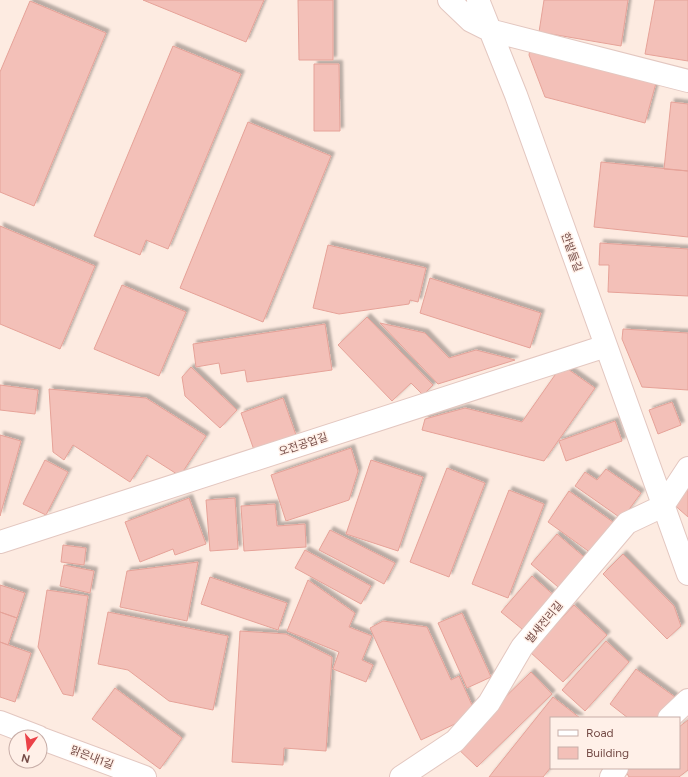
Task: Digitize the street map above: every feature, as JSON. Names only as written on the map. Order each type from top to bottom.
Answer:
[{"type":"street","points":[[449,0],[471,22],[488,30],[688,81]]},
{"type":"street","name":"한밭들길","points":[[478,0],[488,30],[516,95],[688,574]]},
{"type":"street","name":"오전공업길","points":[[0,542],[606,346]]},
{"type":"street","points":[[663,506],[688,468]]},
{"type":"street","name":"벌새전리길","points":[[401,777],[455,741],[489,703],[522,647],[627,523],[663,506]]},
{"type":"street","points":[[670,717],[688,700]]},
{"type":"street","name":"맑은내1길","points":[[0,722],[18,729]]},
{"type":"street","name":"맑은내1길","points":[[48,740],[145,777]]},
{"type":"building","points":[[143,0],[264,0],[246,42]]},
{"type":"building","points":[[298,0],[333,0],[333,60],[299,60]]},
{"type":"building","points":[[544,0],[628,0],[621,46],[539,32]]},
{"type":"building","points":[[655,0],[688,0],[688,61],[645,54]]},
{"type":"building","points":[[30,1],[106,33],[34,206],[0,192],[0,72]]},
{"type":"building","points":[[173,46],[241,74],[168,249],[146,240],[140,255],[94,236]]},
{"type":"building","points":[[530,49],[656,83],[645,123],[545,97],[529,55]]},
{"type":"building","points":[[314,64],[339,64],[340,131],[314,131]]},
{"type":"building","points":[[671,102],[688,104],[688,171],[664,169]]},
{"type":"building","points":[[248,122],[331,156],[263,322],[180,288]]},
{"type":"building","points":[[601,162],[688,171],[688,237],[594,227]]},
{"type":"building","points":[[0,226],[95,266],[60,349],[0,324]]},
{"type":"building","points":[[600,243],[688,249],[688,296],[608,292],[609,265],[599,265]]},
{"type":"building","points":[[328,245],[426,268],[418,302],[410,300],[409,304],[339,314],[313,308]]},
{"type":"building","points":[[430,278],[541,313],[530,348],[420,313]]},
{"type":"building","points":[[122,285],[186,312],[159,376],[94,349]]},
{"type":"building","points":[[367,317],[433,385],[423,395],[411,383],[392,401],[338,345]]},
{"type":"building","points":[[380,323],[425,333],[449,358],[476,350],[515,360],[438,384]]},
{"type":"building","points":[[325,324],[332,370],[247,382],[245,370],[221,374],[219,363],[196,367],[193,344]]},
{"type":"building","points":[[623,329],[688,333],[688,390],[642,387],[622,339]]},
{"type":"building","points":[[562,365],[595,388],[544,461],[422,430],[425,419],[465,408],[522,422]]},
{"type":"building","points":[[191,367],[237,410],[220,428],[185,396],[182,377]]},
{"type":"building","points":[[0,385],[38,390],[35,414],[0,410]]},
{"type":"building","points":[[49,389],[146,398],[206,436],[180,476],[147,455],[130,482],[73,445],[64,460],[53,452]]},
{"type":"building","points":[[283,398],[296,435],[254,450],[241,413]]},
{"type":"building","points":[[672,402],[681,425],[658,434],[649,410]]},
{"type":"building","points":[[615,421],[622,441],[566,461],[559,441]]},
{"type":"building","points":[[0,435],[21,441],[0,516]]},
{"type":"building","points":[[351,448],[358,471],[349,500],[286,521],[271,475]]},
{"type":"building","points":[[45,460],[68,472],[46,515],[23,504]]},
{"type":"building","points":[[371,460],[423,477],[398,551],[346,534]]},
{"type":"building","points":[[447,468],[485,483],[449,577],[410,562]]},
{"type":"building","points":[[606,469],[641,493],[622,519],[575,486],[585,472],[597,480]]},
{"type":"building","points":[[688,483],[688,517],[671,502]]},
{"type":"building","points":[[509,490],[544,504],[508,598],[472,584]]},
{"type":"building","points":[[569,491],[613,522],[591,553],[548,522]]},
{"type":"building","points":[[189,498],[206,544],[175,555],[173,549],[140,562],[125,522]]},
{"type":"building","points":[[235,498],[238,549],[210,551],[206,500]]},
{"type":"building","points":[[275,504],[277,526],[305,524],[306,547],[244,551],[241,506]]},
{"type":"building","points":[[330,530],[395,563],[384,584],[319,550]]},
{"type":"building","points":[[557,534],[590,562],[564,592],[531,564]]},
{"type":"building","points":[[63,545],[86,548],[84,565],[61,562]]},
{"type":"building","points":[[305,550],[371,586],[361,604],[295,568]]},
{"type":"building","points":[[623,554],[674,606],[681,626],[667,639],[603,574]]},
{"type":"building","points":[[198,562],[187,621],[120,607],[127,571]]},
{"type":"building","points":[[64,565],[94,571],[90,593],[60,586]]},
{"type":"building","points":[[532,576],[557,598],[527,633],[501,612]]},
{"type":"building","points":[[210,577],[287,603],[278,630],[201,604]]},
{"type":"building","points":[[308,580],[355,613],[349,627],[372,636],[362,660],[373,665],[366,682],[333,669],[339,652],[287,631]]},
{"type":"building","points":[[0,585],[25,593],[17,618],[0,612]]},
{"type":"building","points":[[47,590],[88,596],[73,696],[63,694],[38,647]]},
{"type":"building","points":[[574,605],[607,635],[563,682],[530,652]]},
{"type":"building","points":[[0,612],[17,618],[8,645],[0,642]]},
{"type":"building","points":[[108,612],[228,636],[213,710],[169,701],[128,670],[98,664]]},
{"type":"building","points":[[462,613],[491,677],[467,688],[438,623]]},
{"type":"building","points":[[383,621],[427,627],[451,680],[459,676],[476,714],[421,740],[370,628]]},
{"type":"building","points":[[240,631],[286,634],[332,657],[326,751],[284,748],[283,765],[232,762]]},
{"type":"building","points":[[606,641],[629,662],[585,711],[562,690]]},
{"type":"building","points":[[0,642],[31,653],[15,702],[0,697]]},
{"type":"building","points":[[636,669],[675,697],[661,717],[627,717],[610,704]]},
{"type":"building","points":[[531,672],[552,694],[477,767],[455,746]]},
{"type":"building","points":[[115,688],[182,738],[160,769],[92,719]]},
{"type":"building","points":[[553,697],[579,717],[550,717],[550,768],[543,777],[489,777]]},
{"type":"building","points":[[688,720],[688,770],[679,777],[629,777],[625,769],[680,769],[680,726]]}]
